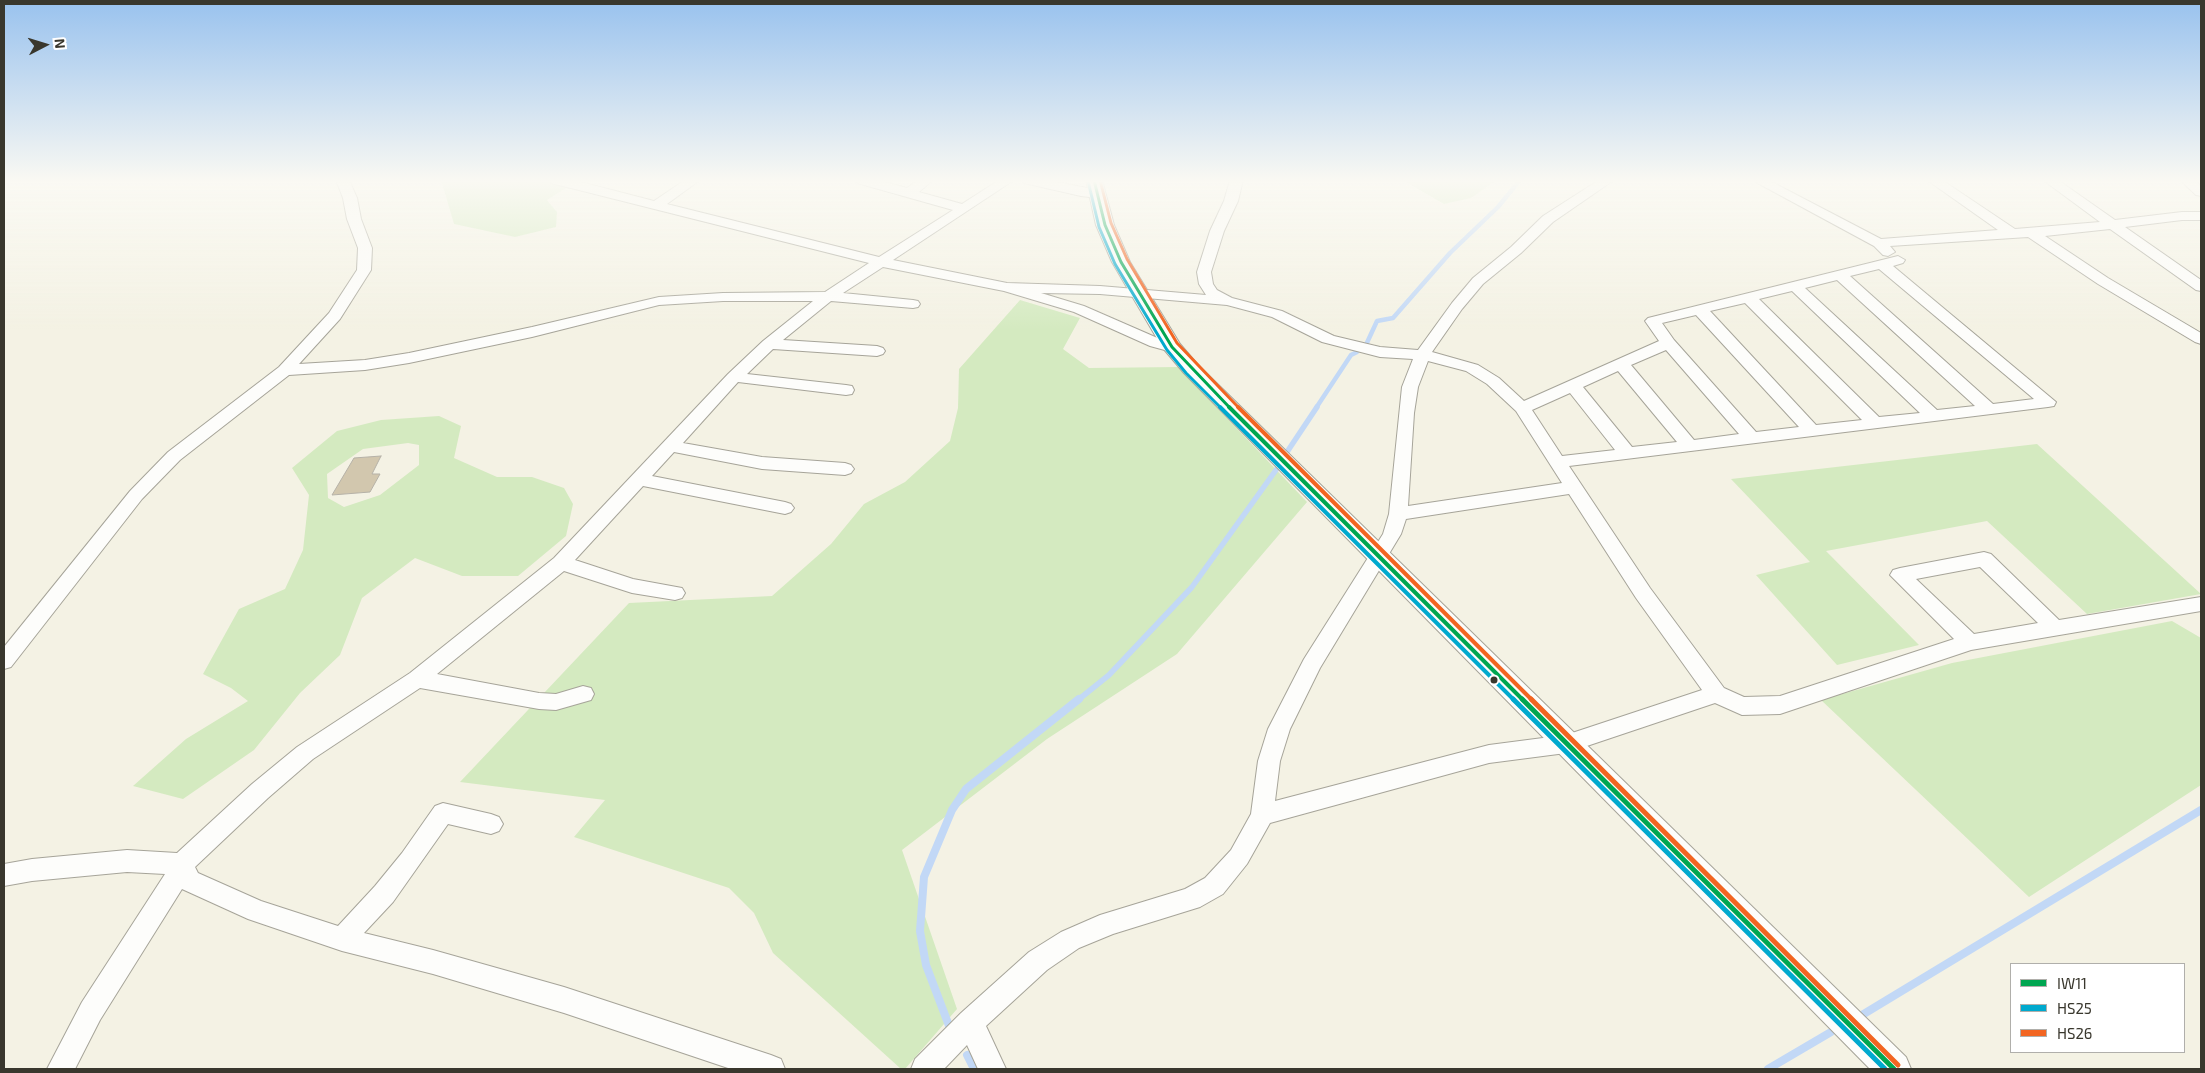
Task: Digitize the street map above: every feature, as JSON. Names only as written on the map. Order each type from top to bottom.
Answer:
[{"type":"main road","points":[[1108,230],[1111,240],[1140,295],[1172,347],[1216,394],[1894,1069]]},
{"type":"street","points":[[4,660],[136,495],[174,456],[286,370],[335,316],[364,270],[365,248],[358,230]]},
{"type":"street","points":[[755,230],[880,262],[1007,287],[1079,308],[1156,342],[1172,347]]},
{"type":"street","points":[[61,1069],[91,1011],[170,889],[182,864],[260,791],[305,753],[417,679],[561,562],[734,377],[769,344],[828,296],[928,230]]},
{"type":"street","points":[[1217,230],[1204,272],[1206,284],[1212,293],[1227,300],[1277,314],[1328,339],[1380,352],[1422,355],[1448,360],[1472,368],[1493,381],[1522,408],[1559,462],[1643,594],[1716,694],[1742,706],[1780,705],[1970,642],[2201,604]]},
{"type":"street","points":[[924,1069],[970,1022],[1038,961],[1070,940],[1109,923],[1191,899],[1214,886],[1238,857],[1262,815],[1269,761],[1279,728],[1311,665],[1392,534],[1398,514],[1406,413],[1410,387],[1422,355],[1457,306],[1478,281],[1516,250],[1537,230]]},
{"type":"street","points":[[1752,438],[1668,343],[1653,321],[1898,260],[1879,244],[1853,230]]},
{"type":"street","points":[[2007,230],[2013,234]]},
{"type":"street","points":[[1879,244],[1937,238],[2069,230]]},
{"type":"street","points":[[2120,230],[2201,287]]},
{"type":"street","points":[[2032,233],[2103,281],[2201,339]]},
{"type":"street","points":[[1559,462],[2048,402],[1881,263]]},
{"type":"street","points":[[1839,274],[1989,409]]},
{"type":"street","points":[[1794,285],[1933,416]]},
{"type":"street","points":[[1007,287],[1100,290],[1140,295],[1227,300]]},
{"type":"street","points":[[286,370],[365,365],[409,358],[532,332],[659,301],[723,297],[828,296],[913,304]]},
{"type":"street","points":[[1748,297],[1875,423]]},
{"type":"street","points":[[1699,309],[1812,431]]},
{"type":"street","points":[[1522,408],[1668,343]]},
{"type":"street","points":[[769,344],[877,351]]},
{"type":"street","points":[[1621,364],[1690,446]]},
{"type":"street","points":[[734,377],[846,390]]},
{"type":"street","points":[[1573,386],[1627,453]]},
{"type":"street","points":[[670,446],[762,463],[845,469]]},
{"type":"street","points":[[638,479],[785,508]]},
{"type":"street","points":[[1398,514],[1574,487]]},
{"type":"street","points":[[1970,642],[1900,576],[1984,559],[2054,627]]},
{"type":"street","points":[[561,562],[632,586],[675,594]]},
{"type":"street","points":[[417,679],[539,701],[556,702],[583,694]]},
{"type":"street","points":[[1262,815],[1490,754],[1566,744],[1716,694]]},
{"type":"street","points":[[342,939],[384,894],[410,861],[443,813],[491,824]]},
{"type":"street","points":[[4,875],[127,861],[182,864]]},
{"type":"street","points":[[182,864],[189,881],[257,910],[342,939],[433,962],[564,1000],[771,1069]]},
{"type":"street","points":[[970,1022],[992,1069]]},
{"type":"green space","points":[[482,230],[543,230],[515,237]]},
{"type":"green space","points":[[1020,300],[1080,318],[1063,349],[1089,368],[1178,367],[1307,502],[1177,654],[1047,739],[902,850],[957,1009],[905,1069],[901,1069],[773,953],[754,913],[729,888],[574,837],[605,800],[460,782],[629,603],[772,596],[831,544],[864,504],[905,482],[950,441],[958,408],[959,369]]},
{"type":"green space","points":[[439,416],[461,426],[454,458],[497,477],[532,477],[564,488],[573,504],[566,536],[518,576],[462,576],[415,558],[362,598],[340,655],[300,693],[254,750],[183,799],[133,786],[186,739],[248,701],[231,688],[203,674],[239,609],[285,589],[303,550],[309,495],[292,468],[337,431],[381,420]],"holes":[[[408,443],[419,445],[419,465],[380,495],[344,507],[328,498],[327,474],[363,449]]]},
{"type":"green space","points":[[2037,444],[2201,594],[2087,614],[1987,521],[1826,551],[1919,645],[1837,665],[1756,575],[1810,562],[1731,479]]},
{"type":"green space","points":[[2172,621],[2201,638],[2201,785],[2029,897],[1821,700],[1952,663]]},
{"type":"building","points":[[381,456],[372,474],[380,474],[370,492],[332,495],[354,458]]},
{"type":"waterway","points":[[1365,347],[1377,321],[1393,318],[1450,253],[1474,230]]},
{"type":"waterway","points":[[1316,408],[1351,355],[1357,352]]},
{"type":"waterway","points":[[1287,452],[1317,407]]},
{"type":"waterway","points":[[1078,700],[1109,675],[1192,587],[1276,470]]},
{"type":"waterway","points":[[951,1031],[926,965],[920,931],[924,877],[952,810],[966,789],[1079,699]]},
{"type":"waterway","points":[[1862,1015],[2201,810]]},
{"type":"waterway","points":[[1768,1069],[1831,1032]]},
{"type":"waterway","points":[[967,1055],[974,1069]]},
{"type":"transit line","name":"HS25","points":[[1100,230],[1115,264],[1167,350],[1186,373],[1885,1069]]},
{"type":"transit line","name":"IW11","points":[[1107,230],[1121,262],[1172,347],[1191,369],[1894,1069]]},
{"type":"transit line","name":"HS26","points":[[1114,230],[1127,259],[1177,343],[1196,365],[1898,1065]]}]
